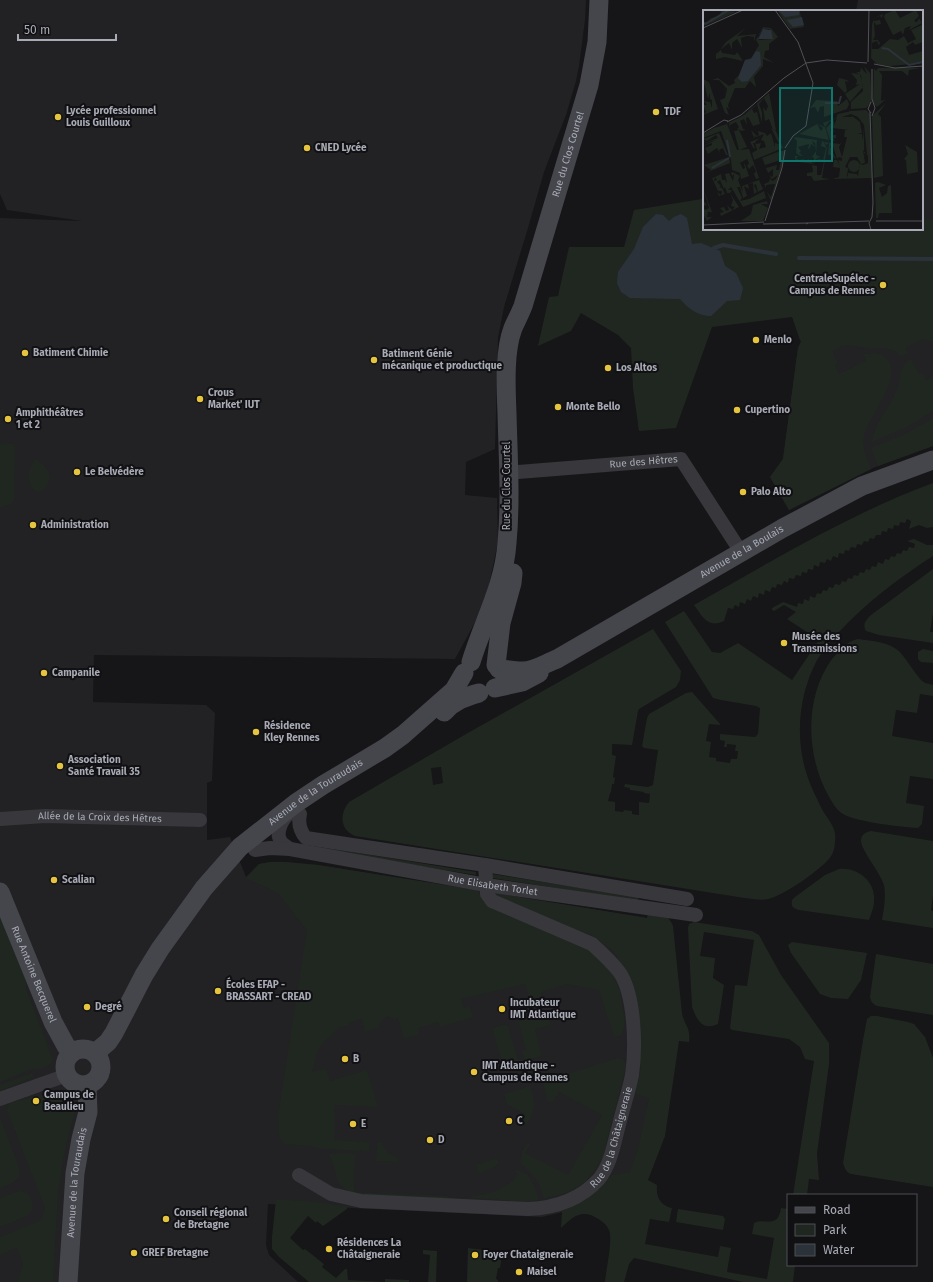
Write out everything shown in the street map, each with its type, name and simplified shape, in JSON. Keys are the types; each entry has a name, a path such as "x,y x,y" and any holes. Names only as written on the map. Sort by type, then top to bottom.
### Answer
{"main road":[{"name":"Rue du Clos Courtel","path":"468,668 493,604 507,545 506,371 512,329 523,306 589,85 597,42 599,0"},
{"name":"Rue du Clos Courtel","path":"497,667 501,623 512,583 515,561 518,472 518,363 523,306"},
{"name":"Avenue de la Boulais","path":"497,667 522,671 534,668 557,658 783,528 862,486 933,460"},
{"path":"481,658 487,658 497,667 500,679 487,691 473,691 468,686 465,680 468,668 481,658"},
{"name":"Avenue de la Boulais","path":"487,691 522,682 541,672 557,658"},
{"name":"Avenue de la Touraudais","path":"94,1054 108,1042 151,963 204,888 240,847 313,792 385,748 403,735 454,690 468,668"},
{"name":"Avenue de la Touraudais","path":"179,924 255,850 280,828 342,786 403,750 423,734 454,703 462,698 487,691"},
{"name":"Rue Antoine Becquerel","path":"0,892 53,1022 66,1046 74,1052"},
{"path":"79,1050 90,1051 94,1054 100,1062 100,1073 95,1080 87,1084 73,1083 67,1074 66,1063 68,1058 74,1052 79,1050"},
{"name":"Avenue de la Touraudais","path":"68,1282 75,1173 81,1139 88,1112 87,1084"}],"street":[{"name":"Rue des Hêtres","path":"518,472 681,459 741,552"},
{"path":"290,849 281,841 279,835 281,823 286,816 308,799 313,792"},
{"path":"300,814 299,820 302,834 306,838"},
{"name":"Allée de la Croix des Hêtres","path":"0,819 45,816 200,820"},
{"name":"Rue Elisabeth Torlet","path":"261,830 280,828 306,838 485,865 687,899"},
{"name":"Rue Elisabeth Torlet","path":"255,850 270,848 290,849 486,885 696,914"},
{"name":"Rue de la Châtaigneraie","path":"299,1175 331,1194 361,1201 528,1209 556,1206 570,1200 587,1190 600,1177 609,1162 632,1076 635,1045 630,1004 625,983 620,973 603,953 592,944 492,901 487,894 485,865"},
{"path":"0,1099 67,1074"}],"shaded area":[{"path":"0,0 586,0 585,20 576,81 566,115 544,172 504,307 498,338 495,449 466,462 465,495 497,498 498,542 485,604 455,659 94,655 93,702 206,705 215,713 212,781 207,783 207,840 230,837 246,877 259,864 270,862 318,865 647,918 676,1033 630,1214 563,1212 542,1217 268,1204 266,1245 269,1255 298,1282 0,1282 0,218 82,221 7,210 0,194"},
{"name":"CentraleSupélec - Campus de Rennes","path":"858,0 933,0 933,446 873,468 789,510 770,477 783,459 798,348 921,230 923,230 923,10 856,10"}],"green space":[{"path":"703,199 703,230 923,230 923,218 933,220 933,342 922,339 905,348 908,353 901,357 895,351 884,348 845,345 832,351 838,364 835,366 839,374 866,361 863,354 872,353 884,356 891,365 892,375 889,385 864,436 864,449 871,469 789,510 770,477 783,459 798,348 801,341 792,317 712,327 676,428 639,431 633,388 631,348 618,335 581,313 571,331 538,346 549,297 558,296 569,247 624,247 634,210"},
{"path":"911,359 919,374 923,373 926,380 933,377 933,411 907,427 872,442 873,435 879,421 891,402 899,384 902,369"},
{"path":"933,418 933,446 878,466 871,448 905,434"},
{"path":"0,443 13,444 15,446 14,499 12,503 0,508"},
{"path":"36,459 45,467 50,476 48,485 39,493 31,486 28,477 30,468"},
{"path":"933,483 933,527 927,528 919,525 909,529 911,521 907,519 905,523 900,522 899,526 894,525 893,529 888,528 887,532 882,531 881,535 876,535 874,539 870,538 868,542 864,541 862,545 857,544 856,548 851,547 849,551 845,550 844,554 839,553 838,558 833,556 831,561 827,559 825,563 820,562 819,567 814,565 813,570 808,569 807,573 802,572 801,576 796,575 794,579 789,578 788,583 784,581 782,585 777,584 776,588 772,587 770,592 765,590 764,595 759,593 758,598 753,596 751,601 747,599 745,604 740,602 739,607 735,605 733,609 728,608 724,621 718,623 706,620 694,605 811,539 871,509"},
{"path":"914,539 927,545 933,545 933,556 884,591 839,632 824,649 817,660 806,687 800,730 803,758 806,772 816,797 834,828 835,846 831,856 823,865 800,883 782,893 768,899 756,900 355,836 346,830 343,816 349,802 466,734 653,629 681,671 680,680 676,687 639,709 632,745 612,744 612,755 616,756 613,777 615,778 608,801 615,802 615,811 632,811 632,814 639,815 639,802 649,803 650,794 630,790 630,788 624,787 625,784 648,787 653,785 658,750 644,748 642,746 649,714 686,693 692,692 721,725 709,724 706,741 711,742 709,757 716,758 716,761 730,763 731,759 737,759 738,751 735,751 736,745 727,744 727,747 724,747 725,741 720,740 720,734 755,737 758,734 760,708 713,698 665,622 684,611 712,652 720,653 738,643 792,680 819,640 787,619 796,612 784,605 774,611 772,608 783,602 797,607 798,603 803,604 804,599 809,601 810,596 815,598 817,593 821,594 823,590 827,591 829,587 833,588 835,584 840,585 842,581 846,582 848,578 852,579 854,575 858,576 860,572 864,573 866,569 870,570 872,566 876,567 878,562 883,564 885,559 889,560 891,556 895,557 897,553 901,554 903,550 907,551 909,547 914,548 915,544 907,541","holes":["441,767 443,783 433,785 431,768"]},
{"path":"933,569 933,613 930,632 933,632 933,643 879,635 866,631 866,620 871,615"},
{"path":"858,639 880,642 896,649 903,655 921,680 925,683 933,685 933,696 920,694 917,713 896,710 892,736 933,743 933,779 910,776 906,803 924,806 922,824 918,828 868,822 843,814 838,810 828,795 815,762 811,726 816,691 823,674 832,659 847,644"},
{"path":"923,649 933,651 933,663 921,662 918,659 918,652"},
{"path":"871,831 933,841 933,895 931,910 933,911 933,928 882,920 885,898 884,885 864,850 861,841 864,834"},
{"path":"314,846 476,872 476,875 313,849"},
{"path":"270,862 318,865 477,890 484,902 522,920 580,944 600,956 612,972 620,991 625,1022 622,1035 614,1037 599,990 567,984 541,992 542,997 534,999 539,1018 548,1017 551,1025 535,1029 542,1056 528,1060 531,1069 528,1071 522,1052 526,1050 518,1021 535,1016 525,984 461,999 464,1008 470,1006 473,1017 440,1027 438,1022 418,1028 419,1035 404,1039 398,1018 394,1019 387,1016 381,1023 378,1024 378,1028 365,1032 362,1019 348,1023 348,1025 339,1028 322,1044 317,1053 312,1072 326,1069 330,1081 367,1070 378,1106 334,1105 334,1140 369,1142 369,1151 321,1149 311,1146 285,1144 279,1137 278,1116 307,930 278,893 246,878 259,864"},
{"path":"839,869 853,870 869,882 874,894 874,901 869,920 799,910 793,907 792,900 795,897 825,875"},
{"path":"492,874 639,897 638,901 492,878"},
{"path":"494,893 647,918 648,912 656,913 669,919 673,926 682,1013 689,1033 689,1042 679,1041 665,1136 648,1180 657,1185 658,1197 662,1203 672,1208 669,1222 650,1219 645,1244 718,1257 720,1246 731,1248 727,1272 767,1279 774,1238 752,1234 754,1223 774,1221 777,1219 781,1208 787,1209 787,1266 795,1266 793,1282 743,1282 634,1258 629,1264 624,1282 605,1282 610,1241 609,1230 606,1225 593,1216 584,1214 576,1216 561,1228 562,1211 587,1199 612,1175 630,1172 638,1149 649,1098 635,1094 641,1067 637,1006 628,973 612,950 591,935 561,925 496,898"},
{"path":"0,916 27,983 26,988 53,1060 52,1063 45,1067 32,1069 0,1082"},
{"path":"694,922 752,931 759,935 781,975 829,1043 829,1064 817,1154 819,1180 809,1179 807,1194 793,1194 814,1061 805,1059 800,1047 789,1039 732,1030 730,1028 735,985 747,986 754,940 704,932 700,956 715,958 713,978 724,985 718,1024 708,1026 704,1025 698,1020 692,1007 689,924"},
{"path":"792,942 867,953 861,980 848,999 831,998 820,994 791,953 788,945"},
{"path":"876,954 933,964 933,1015 877,1006 872,1003 870,997"},
{"path":"871,1016 914,1024 925,1037 933,1058 933,1187 851,1174 845,1169 843,1163 863,1040 867,1019"},
{"path":"507,1024 520,1065 505,1069 492,1028"},
{"path":"618,1058 624,1060 626,1065 603,1157 585,1182 569,1192 544,1199 536,1179 521,1163 522,1151 527,1144 531,1143 525,1153 568,1175 602,1115 559,1092 552,1103 547,1100 542,1079 565,1072 567,1074"},
{"path":"32,1073 34,1077 0,1091 0,1085"},
{"path":"530,1086 534,1105 528,1124 525,1123 523,1119 525,1114 507,1104 504,1094"},
{"path":"57,1092 69,1095 74,1104 74,1114 64,1155 58,1193 53,1282 16,1282 18,1281 23,1264 17,1248 0,1255 0,1237 39,1221 42,1218 45,1208 7,1110 9,1103 47,1093 49,1095"},
{"path":"0,1117 19,1167 19,1176 8,1185 0,1188"},
{"path":"381,1142 388,1153 399,1159 398,1162 376,1161 377,1143"},
{"path":"328,1154 355,1154 354,1192 448,1196 449,1200 356,1195 348,1191 339,1182"},
{"path":"497,1158 499,1163 497,1165 489,1170 478,1173 476,1165"},
{"path":"514,1169 527,1174 534,1185 539,1200 527,1202 464,1197 487,1194 500,1189 518,1175"},
{"path":"19,1191 26,1193 30,1197 32,1200 32,1210 25,1217 0,1227 0,1198"},
{"path":"276,1199 347,1206 347,1209 323,1226 317,1221 316,1223 308,1216 290,1238 303,1250 305,1249 324,1264 322,1267 336,1278 345,1269 347,1269 348,1280 385,1282 309,1282 279,1257 272,1249"},
{"path":"678,1209 723,1216 725,1219 723,1230 676,1222"},
{"path":"468,1248 500,1252 501,1262 496,1279 498,1282 467,1282"},
{"path":"423,1250 437,1251 436,1282 428,1282 430,1255 423,1254"},
{"path":"385,1279 409,1280 409,1282 385,1282"}],"water":[{"path":"656,214 663,215 669,221 681,214 687,218 692,244 701,243 720,251 725,266 736,273 743,288 740,300 727,301 711,316 706,316 694,311 680,299 630,298 621,292 617,283 618,272 634,249 643,227"}],"waterway":[{"path":"714,248 723,245 776,254"},
{"path":"799,258 933,259"}],"place":[{"name":"TDF","path":"656,112"},
{"name":"Lycée professionnel Louis Guilloux","path":"58,117"},
{"name":"CNED Lycée","path":"307,148"},
{"name":"CentraleSupélec - Campus de Rennes","path":"883,285"},
{"name":"Menlo","path":"756,340"},
{"name":"Batiment Chimie","path":"25,353"},
{"name":"Batiment Génie mécanique et productique","path":"374,360"},
{"name":"Los Altos","path":"608,368"},
{"name":"Crous Market’ IUT","path":"200,399"},
{"name":"Monte Bello","path":"558,407"},
{"name":"Cupertino","path":"737,410"},
{"name":"Amphithéâtres 1 et 2","path":"8,419"},
{"name":"Le Belvédère","path":"77,472"},
{"name":"Palo Alto","path":"743,492"},
{"name":"Administration","path":"33,525"},
{"name":"Musée des Transmissions","path":"784,643"},
{"name":"Campanile","path":"44,673"},
{"name":"Résidence Kley Rennes","path":"256,732"},
{"name":"Association Santé Travail 35","path":"60,766"},
{"name":"Scalian","path":"54,880"},
{"name":"Écoles EFAP - BRASSART - CREAD","path":"218,991"},
{"name":"Degré","path":"87,1007"},
{"name":"Incubateur IMT Atlantique","path":"502,1009"},
{"name":"B","path":"345,1059"},
{"name":"IMT Atlantique - Campus de Rennes","path":"474,1072"},
{"name":"Campus de Beaulieu","path":"36,1101"},
{"name":"C","path":"509,1121"},
{"name":"E","path":"353,1124"},
{"name":"D","path":"430,1140"},
{"name":"Conseil régional de Bretagne","path":"166,1219"},
{"name":"Résidences La Châtaigneraie","path":"329,1249"},
{"name":"GREF Bretagne","path":"134,1253"},
{"name":"Foyer Chataigneraie","path":"475,1255"},
{"name":"Maisel","path":"519,1272"}]}
